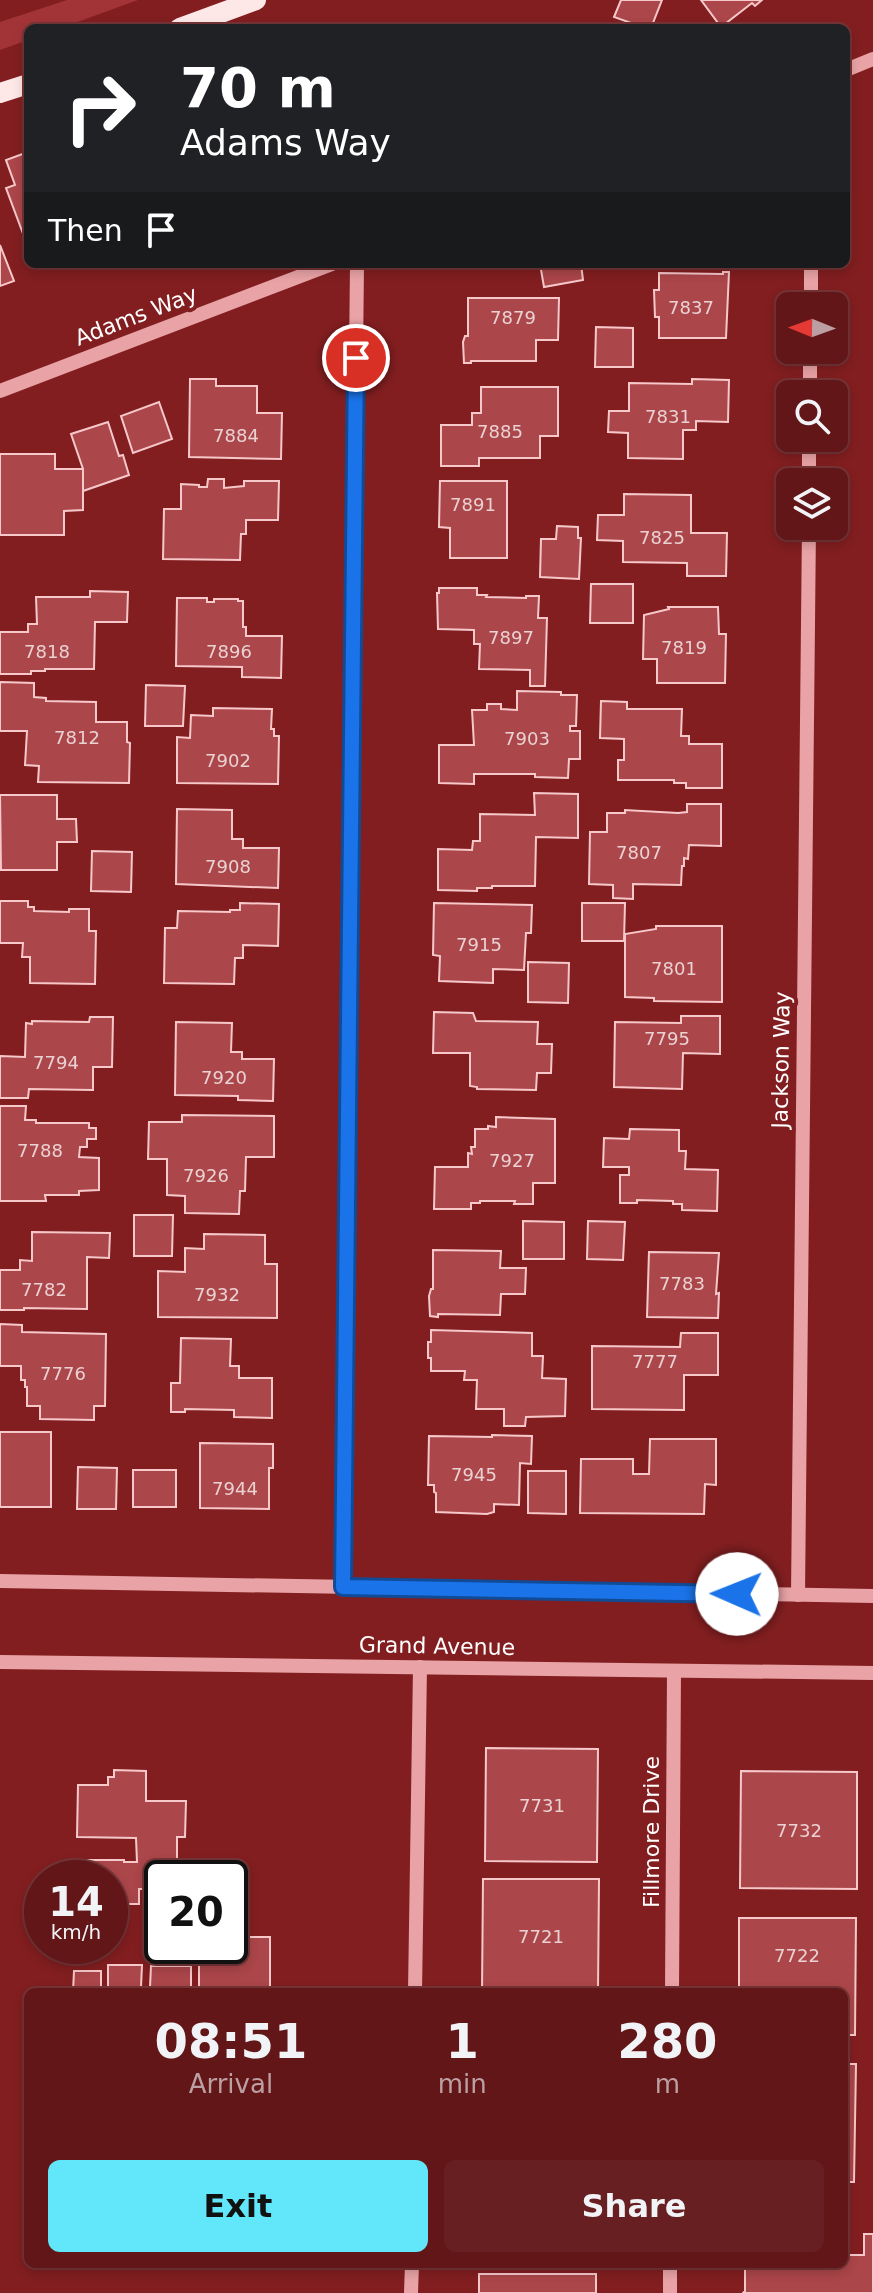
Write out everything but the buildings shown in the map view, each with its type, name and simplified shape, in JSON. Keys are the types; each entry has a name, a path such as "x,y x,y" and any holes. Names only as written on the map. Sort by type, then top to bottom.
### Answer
{"main road":[{"path":"191,24 256,0"},
{"path":"0,93 24,85"}],"street":[{"path":"850,68 873,59"},
{"name":"Adams Way","path":"0,391 322,268"},
{"path":"343,1587 357,268"},
{"path":"811,268 811,292"},
{"name":"Jackson Way","path":"798,1595 809,540"},
{"path":"0,1581 873,1596"},
{"name":"Grand Avenue","path":"0,1662 873,1673"},
{"path":"415,1988 420,1667"},
{"name":"Fillmore Drive","path":"672,1988 674,1672"},
{"path":"411,2293 412,2268"},
{"path":"670,2268 670,2293"}],"shaded area":[{"path":"67,0 138,0 72,24 24,24 24,41 0,50 0,22"}],"route":[{"path":"356,358 343,1587 737,1594"}]}
